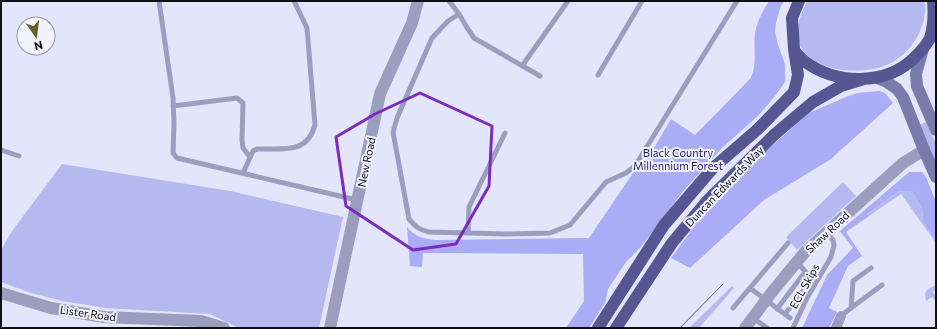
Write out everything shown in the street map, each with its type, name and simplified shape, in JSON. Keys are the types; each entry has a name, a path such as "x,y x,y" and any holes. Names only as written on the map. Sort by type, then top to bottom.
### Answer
{"highway":[{"name":"Duncan Edwards Way","path":"598,328 664,225 713,168 763,124 794,92 798,75 794,49 792,18 799,1"},
{"path":"794,49 804,61 837,77 864,79 877,78 908,65 933,36 933,1"},
{"name":"Duncan Edwards Way","path":"616,328 672,243 707,201 775,134 813,102 841,86 864,79"}],"main road":[{"path":"923,49 916,74 917,86 936,130"},
{"path":"877,78 887,82 897,89 903,97 915,130 936,177"}],"street":[{"name":"New Road","path":"330,328 380,94 412,24 418,1"},
{"name":"Shaw Road","path":"750,325 766,300 805,252 903,163 924,150"},
{"name":"Lister Road","path":"1,293 51,308 104,317 201,321 224,328"},
{"path":"836,328 841,316"}],"lane":[{"path":"159,1 173,106 173,153 177,158 358,200"},
{"path":"243,173 253,151 257,149 295,147 303,145 313,135 315,124 307,28 294,1"},
{"path":"449,1 474,38 540,76"},
{"path":"522,66 568,1"},
{"path":"598,75 642,1"},
{"path":"459,14 448,21 432,38 397,118 393,132 409,219 413,225 421,230 429,232 550,233 570,225 606,182 626,173 635,166 737,1"},
{"path":"173,106 236,98 243,103 243,148 250,158"},
{"path":"468,233 469,207 505,133"},
{"path":"1,150 19,156"},
{"name":"ECL Skips","path":"793,328 831,257 834,245 833,240 826,232"},
{"path":"733,308 788,243"},
{"path":"785,314 803,291 810,277 797,262"},
{"path":"851,308 853,281 871,268"},
{"path":"777,309 805,272"},
{"path":"841,316 882,285"},
{"path":"750,288 790,318"},
{"path":"750,325 766,328"}],"highlighted area":[{"path":"420,93 492,126 489,186 456,244 413,250 346,206 336,137 375,114"}],"shaded area":[{"path":"807,1 924,1 925,16 918,36 908,50 899,58 879,68 866,70 838,69 825,66 813,60 804,52 799,42 798,26"},
{"path":"926,122 936,144 936,164 919,125"},
{"path":"62,164 230,191 343,217 319,328 239,328 210,314 105,308 62,301 31,293 1,282 1,250 12,231"},
{"path":"843,182 856,196 797,250 786,237"},
{"path":"899,191 912,191 922,208 923,222 936,243 901,194 869,216 867,214"},
{"path":"732,286 734,288 699,328 689,328"},
{"path":"933,286 936,286 936,290 933,292 936,296 936,302 932,297 926,301 925,294 927,290"}],"green space":[{"name":"Black Country Millennium Forest","path":"769,1 784,1 780,8 775,32 785,64 785,82 759,115 722,148 685,189 640,248 626,262 608,289 605,303 589,328 566,328 584,301 583,254 423,253 422,267 410,266 407,227 420,237 436,240 589,238 633,173 647,160 671,119 695,135 750,79 755,62 755,33 760,16"},
{"name":"Black Country Millennium Forest","path":"879,91 885,93 893,103 831,159 764,200 690,268 671,258 702,216 724,192 749,166 809,113 857,93"},
{"path":"909,172 922,172 926,177 936,202 936,241 923,222 922,208 912,191 899,191 867,214 869,216 846,232 862,256 848,266 829,308 837,312 829,328 802,328 827,275 853,248 840,231"}],"tram line":[{"path":"680,328 723,284"}]}
